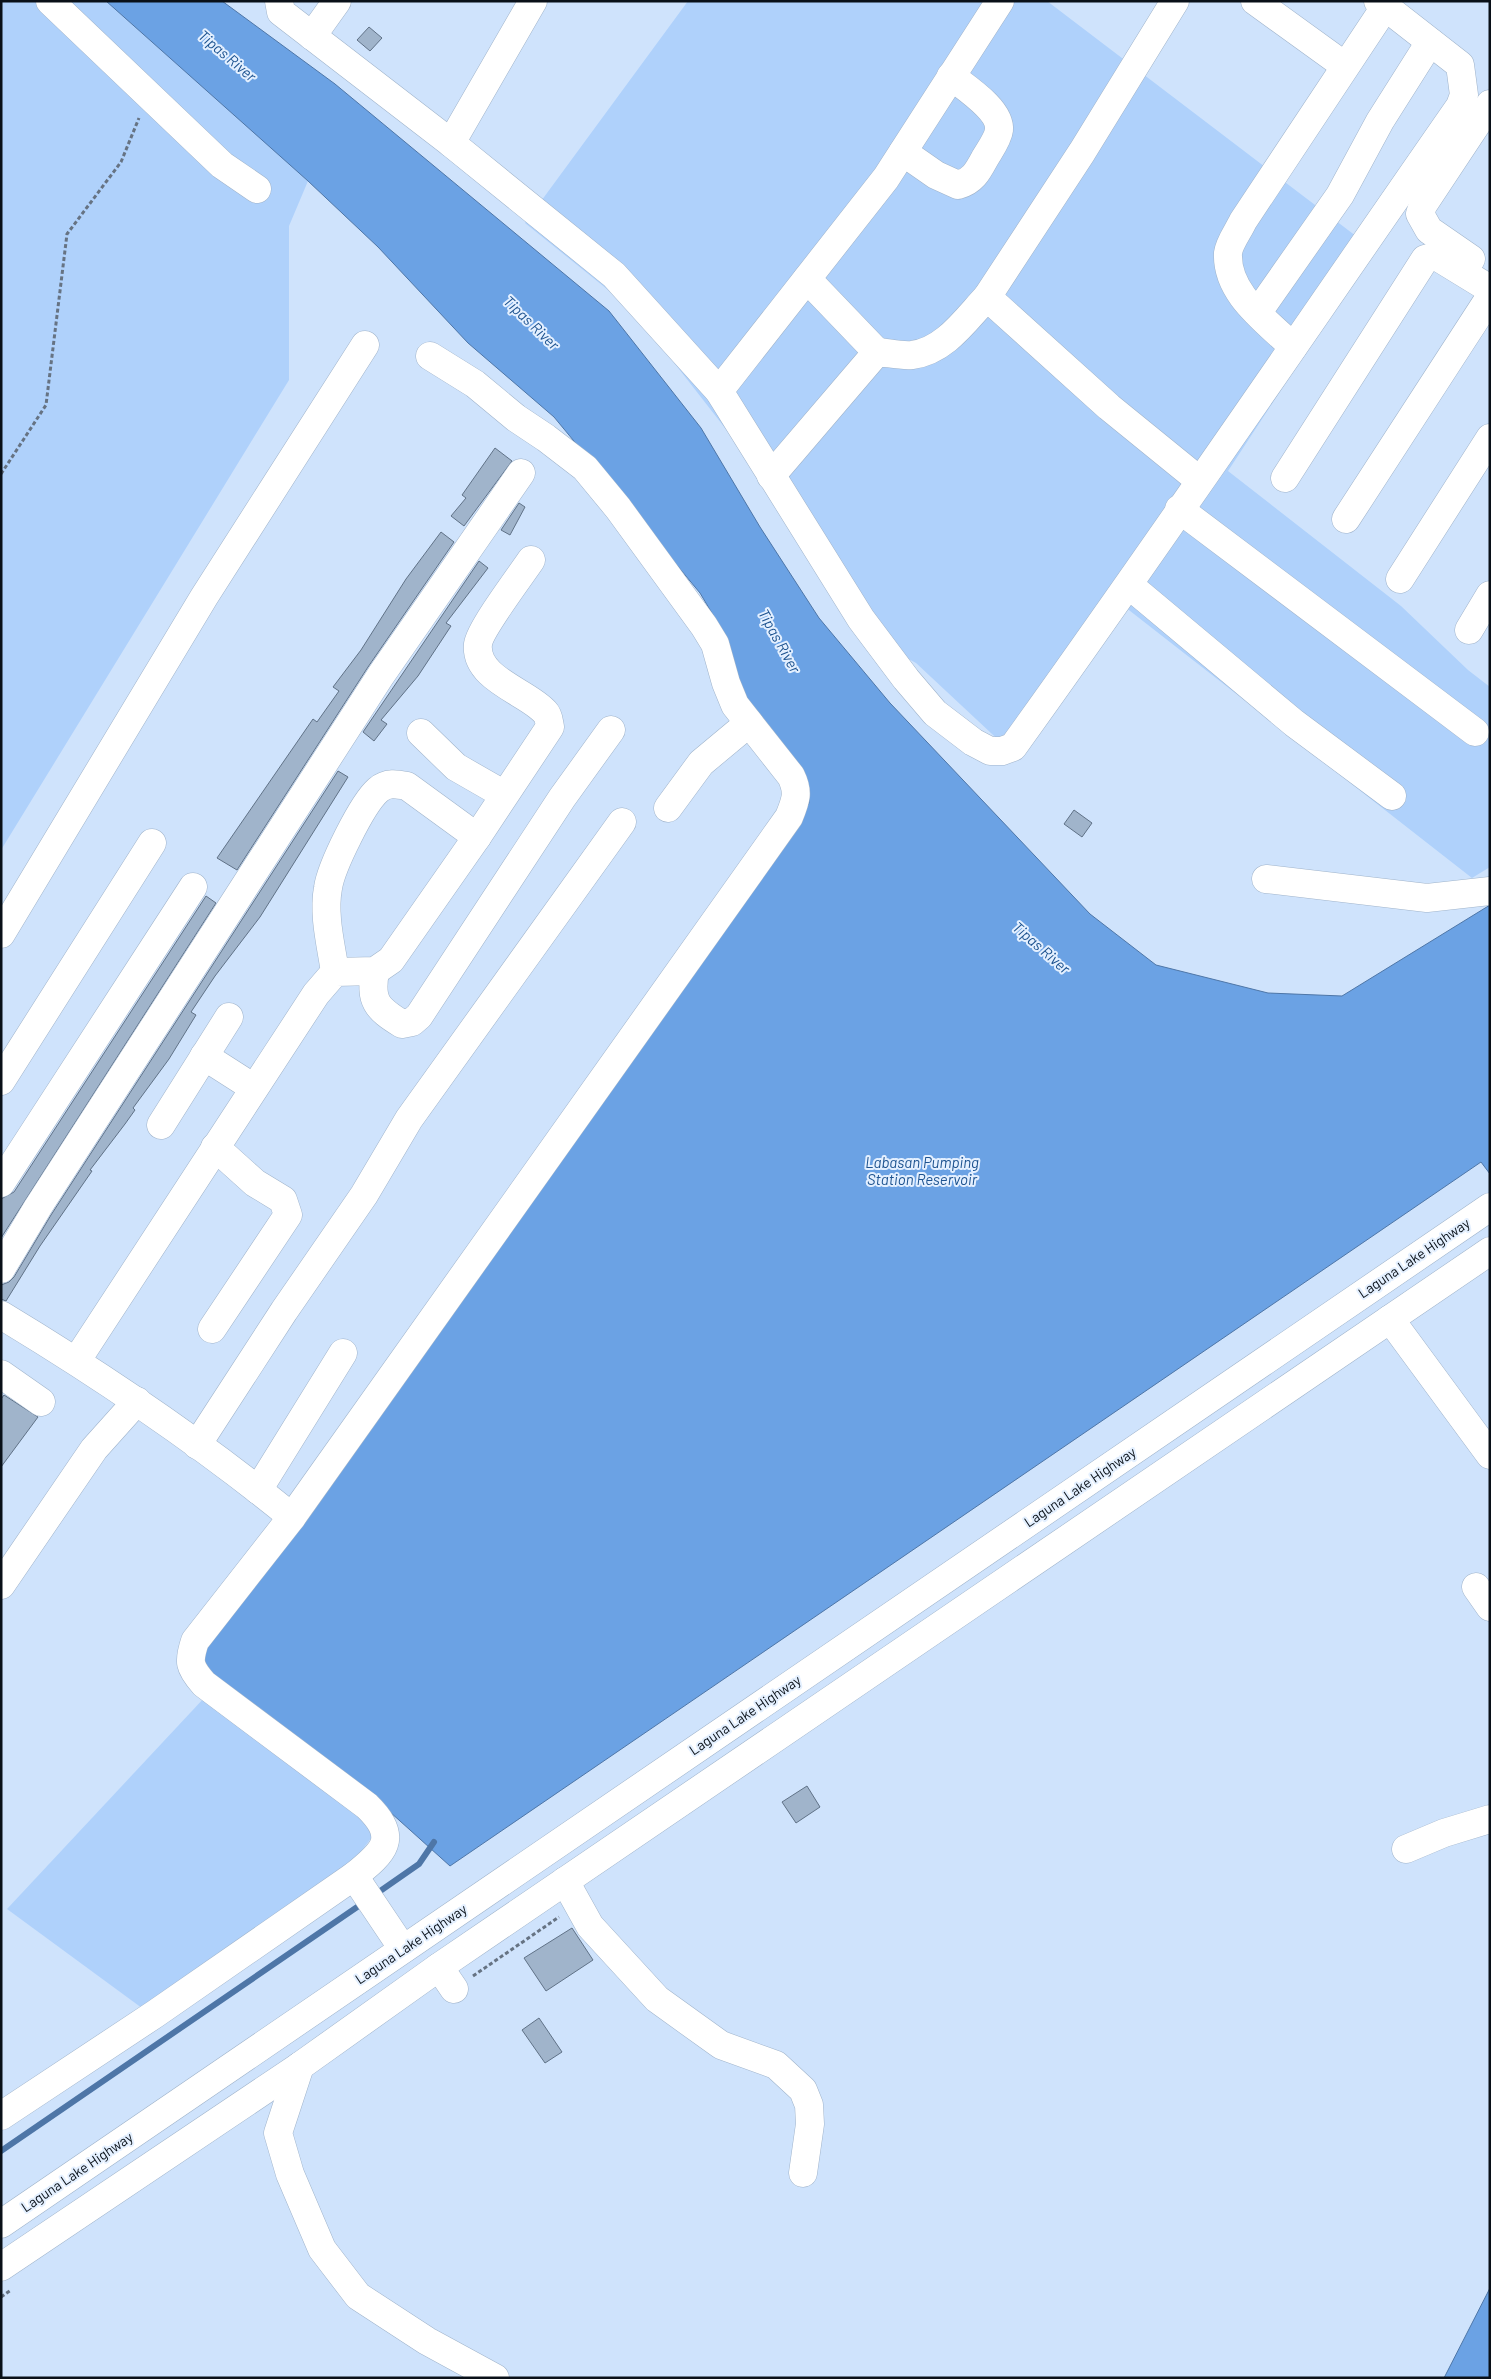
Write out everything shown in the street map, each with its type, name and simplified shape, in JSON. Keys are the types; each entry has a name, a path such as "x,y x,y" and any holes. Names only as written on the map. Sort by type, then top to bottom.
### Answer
{"street":[{"path":"50,1 148,98 222,166 258,189"},
{"path":"279,1 281,12 451,143 614,275 719,391 861,619 906,679 935,714 972,742 990,751 1002,751 1013,747 1130,585 1179,510 1200,481 1293,347 1460,106 1464,95 1460,65 1381,4 1345,66 1243,221 1228,252 1232,275 1241,295 1293,347"},
{"path":"312,36 336,1"},
{"path":"451,143 533,1"},
{"path":"719,391 886,178 1000,1"},
{"path":"807,279 878,352 912,355 929,351 941,344 987,297 1176,1"},
{"path":"1255,1 1345,66"},
{"path":"1258,312 1340,195 1380,121 1430,42"},
{"path":"903,152 936,175 958,186 968,182 974,176 999,132 999,121 991,109 951,76"},
{"path":"1487,270 1429,230 1420,214 1422,206 1490,104"},
{"path":"1285,478 1425,259 1436,256 1487,270"},
{"path":"987,297 1109,407 1200,481"},
{"path":"1346,519 1490,297"},
{"path":"1,934 204,597 365,345"},
{"path":"771,476 878,352"},
{"path":"1,2116 155,2014 360,1884 379,1856 385,1845 386,1830 377,1816 204,1684 192,1671 190,1656 194,1641 292,1517 789,817 795,803 797,788 791,776 735,705 726,683 715,644 618,508 585,468 516,418 475,384 430,356"},
{"path":"1400,579 1490,438"},
{"path":"1,1269 38,1207 381,675 521,473"},
{"path":"1179,510 1474,732"},
{"path":"76,1360 316,994 335,972 375,971 391,960 477,837 503,794 550,727 545,712 503,684 483,664 478,643 531,560"},
{"path":"1130,585 1294,723 1392,796"},
{"path":"1469,630 1490,595"},
{"path":"668,808 701,763 749,723"},
{"path":"375,971 373,998 377,1005 402,1024 412,1022 419,1016 562,798 611,730"},
{"path":"421,733 456,767 503,794"},
{"path":"335,972 326,907 331,874 357,820 378,790 395,783 407,786 477,837"},
{"path":"197,1445 284,1311 364,1195 409,1119 622,822"},
{"path":"1,1081 152,843"},
{"path":"1266,879 1427,898 1490,891"},
{"path":"1,1182 193,887"},
{"path":"161,1125 229,1018"},
{"path":"204,1056 254,1088"},
{"path":"212,1329 288,1215 283,1200 255,1183 215,1147"},
{"name":"Laguna Lake Highway","path":"1,2224 399,1942 747,1714 1490,1207"},
{"path":"1,2267 300,2066 564,1881 1490,1251"},
{"path":"1,1315 76,1360 137,1401 292,1517"},
{"path":"1390,1319 1490,1455"},
{"path":"258,1490 343,1353"},
{"path":"1,1374 41,1402"},
{"path":"1,1585 94,1449 137,1401"},
{"path":"747,1714 767,1743"},
{"path":"1406,1849 1444,1833 1490,1819"},
{"path":"564,1881 590,1926 656,1999 721,2045 776,2065 803,2090 809,2105 810,2124 802,2173"},
{"path":"360,1884 399,1942"},
{"path":"439,1967 454,1989"},
{"path":"300,2066 278,2134 290,2174 322,2249 358,2296 427,2341 495,2378"}],"path":[{"path":"1,474 46,405 67,234 121,162 148,98"}],"shaded area":[{"path":"1,1 106,1 308,181 289,226 289,380 1,850"},
{"path":"688,1 1047,1 1373,249 1228,471 1401,606 1468,670 1490,687 1490,867 1472,878 1125,607 1020,760 916,663 863,634 732,437 633,310 525,223"},
{"path":"205,1697 371,1825 372,1837 356,1858 146,2011 7,1909"}],"water":[{"name":"Labasan Pumping Station Reservoir","path":"106,1 222,1 335,84 609,311 701,428 760,527 819,618 890,703 1090,914 1156,965 1268,993 1342,996 1490,905 1490,1174 1481,1162 450,1866 390,1812 213,1679 200,1654 809,803 807,784 737,687 722,630 700,593 554,417 468,343 378,247 308,181"},
{"path":"1490,2288 1490,2378 1444,2378"}],"building":[{"path":"369,27 382,38 370,51 357,40"},
{"path":"495,448 512,461 464,526 451,516 466,498 462,495"},
{"path":"519,503 525,507 510,535 501,530"},
{"path":"441,532 454,542 368,667 237,870 217,858 313,719 317,722 339,691 333,687 361,650 406,579"},
{"path":"479,561 488,568 446,623 451,626 418,676 381,720 387,724 374,741 363,732"},
{"path":"338,771 348,777 260,917 215,976 191,1012 196,1015 169,1059 133,1108 135,1110 90,1170 92,1171 40,1246 6,1301 1,1299 1,1285 9,1282 14,1277 51,1215"},
{"path":"1074,810 1092,823 1082,837 1064,824"},
{"path":"206,896 216,903 1,1238 1,1199 14,1192"},
{"path":"4,1395 38,1417 1,1467 1,1399"},
{"path":"807,1786 820,1807 796,1823 782,1802"},
{"path":"572,1928 593,1960 546,1991 524,1958"},
{"path":"539,2018 562,2052 545,2063 522,2030"}],"waterway":[{"path":"373,1896 419,1864 434,1842"},
{"path":"1,2151 363,1903"}],"water label":[{"name":"Tipas River","path":"227,56"},
{"name":"Tipas River","path":"531,323"},
{"name":"Tipas River","path":"779,641"},
{"name":"Tipas River","path":"1041,948"}]}
